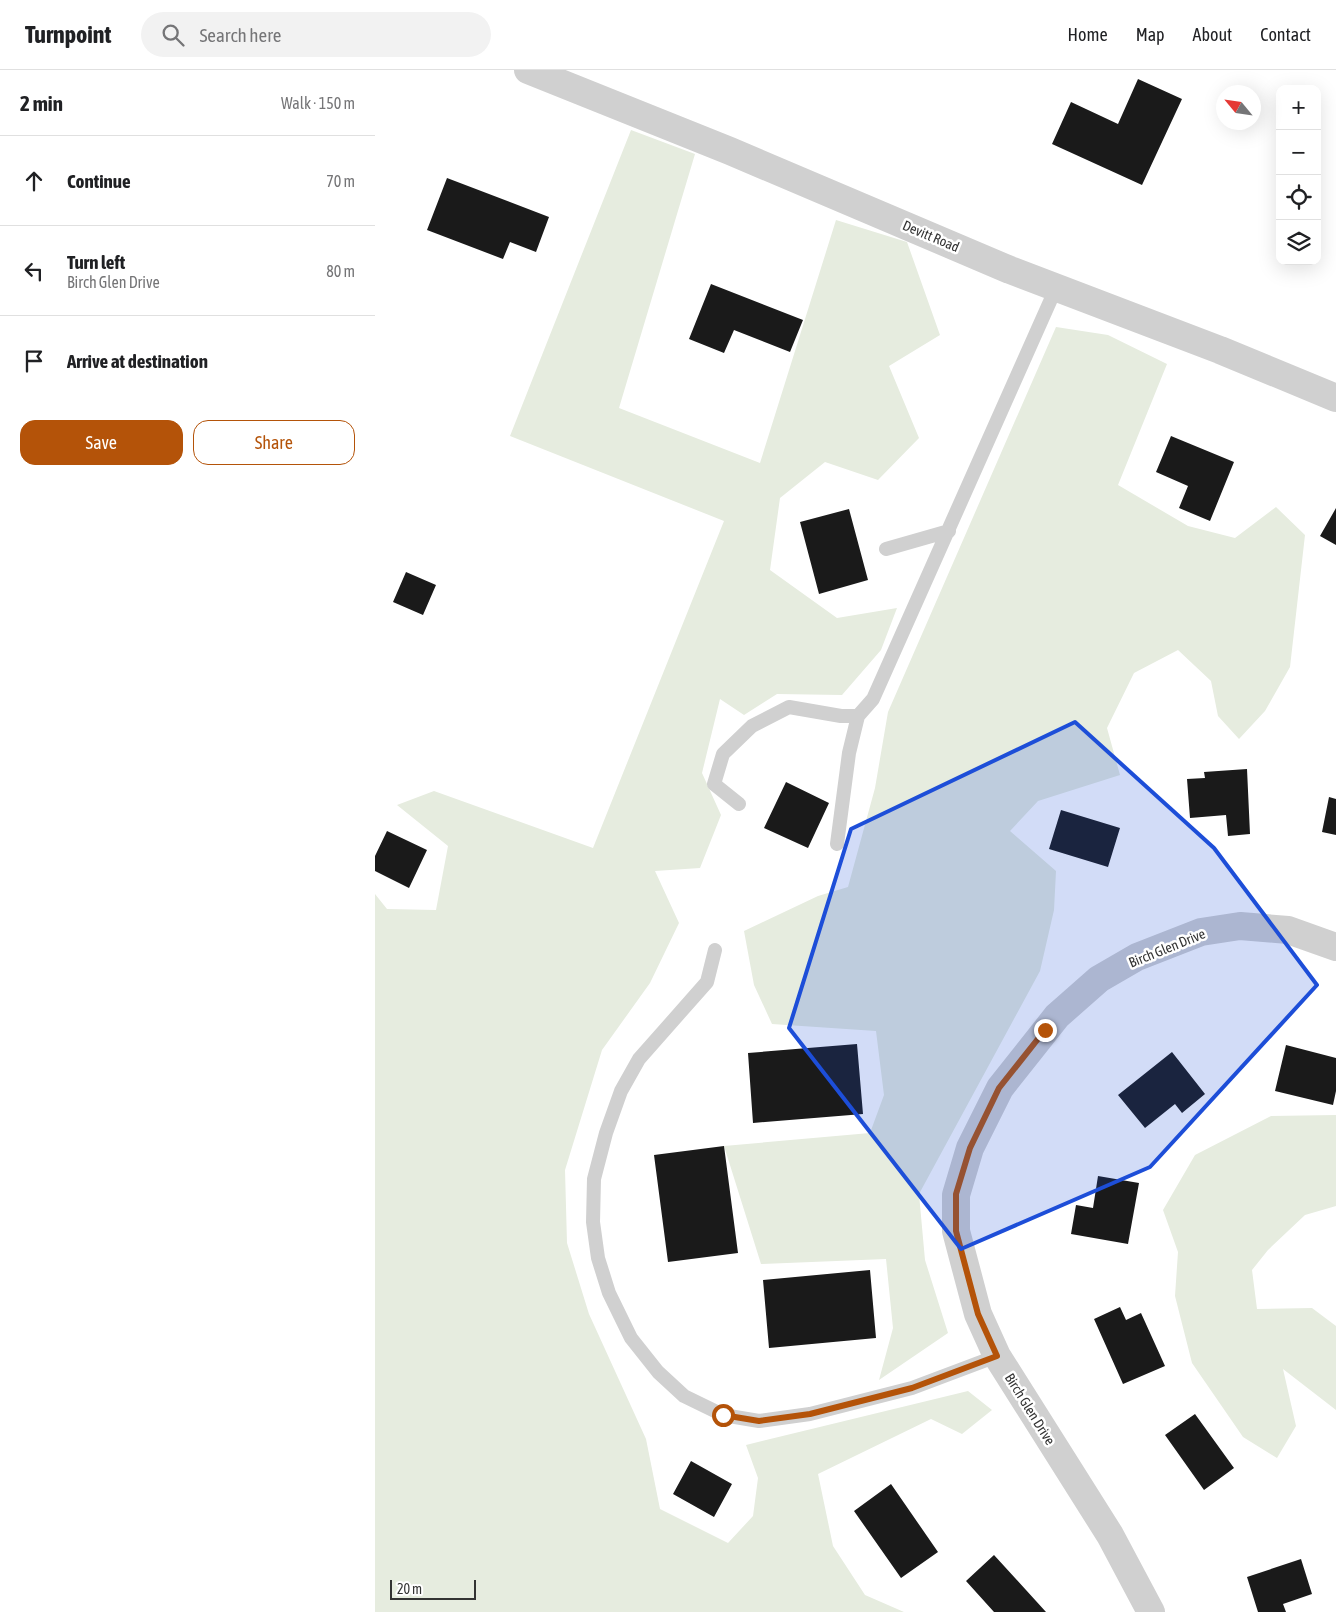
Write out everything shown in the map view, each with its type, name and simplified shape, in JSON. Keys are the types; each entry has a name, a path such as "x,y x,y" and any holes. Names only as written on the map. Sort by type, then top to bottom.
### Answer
{"street":[{"name":"Devitt Road","path":"528,70 730,151 1056,288 1220,350 1336,398"},
{"name":"Birch Glen Drive","path":"1151,1612 1110,1535 997,1356 978,1314 956,1231 956,1194 970,1148 999,1088 1057,1016 1099,979 1137,957 1201,932 1240,926 1288,930 1336,947"}],"lane":[{"path":"837,844 849,753 859,716 873,699 1056,288"},
{"path":"887,549 949,531"},
{"path":"739,804 714,784 723,754 752,726 789,707 841,716 859,716"},
{"path":"715,950 707,982 639,1059 621,1091 606,1133 594,1180 593,1222 597,1258 609,1293 631,1338 658,1372 684,1396 723,1415 759,1421 810,1414 912,1388 997,1356"}],"highlighted area":[{"path":"1075,722 1214,848 1317,985 1150,1167 961,1249 789,1028 851,829"}],"shaded area":[{"path":"631,130 695,154 619,408 760,463 836,220 907,242 940,335 889,366 919,438 878,480 825,462 780,498 770,570 837,618 897,608 881,650 842,695 777,694 744,715 720,699 702,773 721,815 700,868 655,871 679,923 650,983 602,1050 565,1170 567,1243 589,1314 646,1439 660,1509 728,1543 753,1516 758,1478 746,1445 968,1391 992,1410 962,1434 931,1419 818,1474 833,1546 865,1595 904,1612 375,1612 375,894 387,909 436,910 448,846 397,805 434,791 593,848 724,521 510,436"},
{"path":"1056,327 1108,335 1167,364 1118,485 1188,526 1235,538 1276,507 1305,535 1290,667 1265,711 1239,739 1218,716 1211,681 1178,650 1134,673 1107,728 1120,775 1038,801 1010,831 1056,871 1054,910 1040,971 919,1194 925,1260 948,1333 879,1380 893,1328 886,1259 761,1264 724,1146 870,1133 884,1095 876,1031 772,1024 754,985 744,931 818,896 848,887 875,788 888,712"},
{"path":"1336,1115 1336,1206 1305,1215 1268,1250 1252,1270 1257,1309 1312,1308 1336,1326 1336,1410 1283,1369 1296,1426 1277,1458 1243,1437 1192,1363 1175,1296 1178,1252 1163,1210 1195,1155 1271,1116"}],"building":[{"path":"1138,79 1182,99 1142,185 1052,144 1071,102 1118,124"},
{"path":"447,178 549,217 536,252 510,242 503,259 427,230"},
{"path":"711,284 803,320 790,352 734,330 724,353 689,339"},
{"path":"1171,436 1234,462 1210,521 1179,508 1188,486 1156,472"},
{"path":"1336,508 1336,545 1320,536"},
{"path":"849,509 868,580 819,594 800,522"},
{"path":"406,572 436,585 423,615 393,602"},
{"path":"1247,769 1250,834 1228,836 1226,815 1190,818 1187,779 1205,778 1204,772"},
{"path":"786,782 829,803 808,848 764,828"},
{"path":"1329,797 1336,799 1336,835 1322,832"},
{"path":"1061,810 1120,828 1108,867 1049,849"},
{"path":"387,831 427,850 409,888 375,871 375,856"},
{"path":"857,1044 863,1114 753,1123 748,1053"},
{"path":"1286,1045 1336,1058 1336,1091 1333,1105 1275,1091"},
{"path":"1172,1052 1205,1094 1182,1113 1175,1104 1145,1128 1118,1095"},
{"path":"724,1146 738,1253 668,1262 654,1155"},
{"path":"1098,1176 1139,1183 1128,1244 1071,1234 1076,1205 1093,1208"},
{"path":"870,1270 876,1338 769,1348 763,1280"},
{"path":"1120,1307 1126,1320 1141,1313 1165,1366 1123,1384 1094,1319"},
{"path":"1195,1414 1234,1468 1204,1490 1165,1435"},
{"path":"691,1461 732,1484 714,1517 673,1494"},
{"path":"891,1484 938,1552 901,1578 854,1511"},
{"path":"994,1555 1046,1612 994,1612 966,1581"},
{"path":"1301,1559 1312,1594 1283,1604 1286,1612 1258,1612 1247,1577"}],"route":[{"path":"723,1415 759,1421 810,1414 912,1388 997,1356 978,1314 956,1231 956,1194 970,1148 999,1088 1045,1030"}]}
